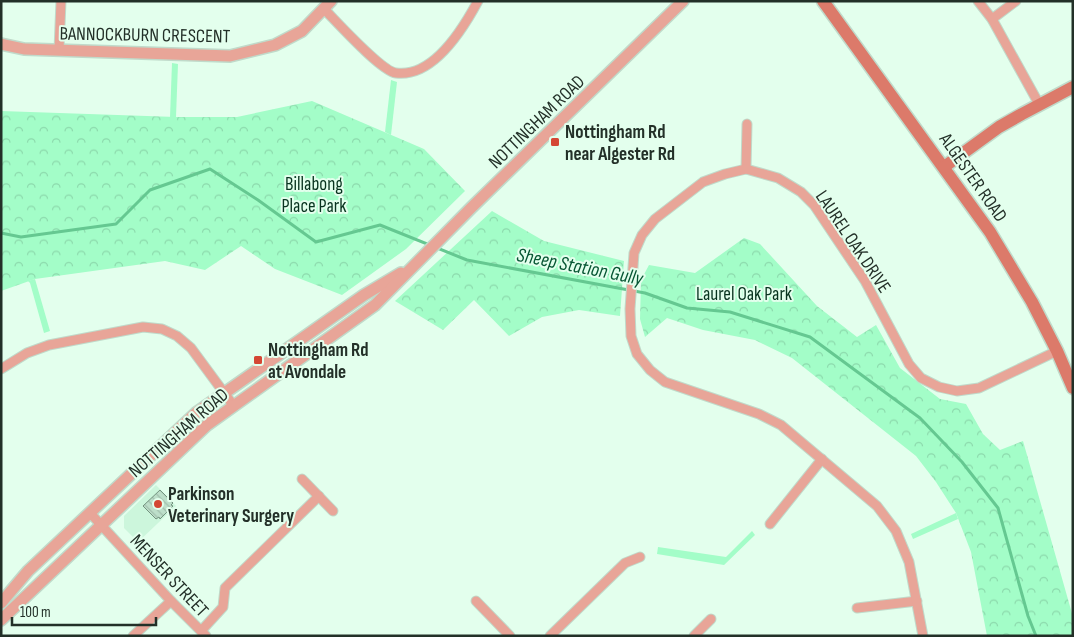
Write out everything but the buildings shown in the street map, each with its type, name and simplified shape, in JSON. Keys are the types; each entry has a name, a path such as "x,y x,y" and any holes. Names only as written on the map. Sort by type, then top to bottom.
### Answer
{"main road":[{"name":"ALGESTER ROAD","path":"823,1 972,206 1006,257 1032,302 1073,388"},
{"path":"944,167 999,127 1073,87"}],"street":[{"path":"59,50 61,1"},
{"path":"327,5 381,65 395,73 415,71 432,62 451,44 466,23 478,1"},
{"name":"NOTTINGHAM ROAD","path":"1,620 207,425 375,305 413,266 443,239 471,208 683,1"},
{"path":"978,1 992,19 1040,104"},
{"path":"992,19 1016,1"},
{"name":"BANNOCKBURN CRESCENT","path":"1,44 24,49 230,56 275,45 302,31 327,5"},
{"path":"746,169 747,124"},
{"name":"LAUREL OAK DRIVE","path":"923,636 909,562 896,531 877,506 781,425 759,414 665,382 650,370 637,354 631,336 630,309 634,254 642,235 655,220 703,182 746,169 778,178 801,192 814,205 865,281 909,364 922,378 939,387 956,391 979,388 1057,351"},
{"name":"NOTTINGHAM ROAD","path":"1,603 28,572 196,413 364,294 413,266"},
{"path":"1,369 27,353 49,344 143,327 162,329 177,336 191,348 233,405"},
{"path":"770,524 822,459"},
{"path":"302,479 333,511"},
{"path":"203,633 223,607 225,588 319,496"},
{"name":"MENSER STREET","path":"91,514 203,633"},
{"path":"550,636 625,563 640,557"},
{"path":"133,636 171,601"},
{"path":"476,601 510,636"},
{"path":"857,608 917,601"},
{"path":"694,636 711,619"}],"shaded area":[{"path":"156,485 176,506 138,542 124,528 124,516"}],"green space":[{"path":"172,63 178,64 176,117 170,117"},
{"path":"391,80 397,82 391,135 385,132"},
{"name":"Billabong Place Park","path":"312,101 424,149 465,191 406,249 342,295 275,269 241,246 205,270 165,261 35,279 1,291 1,111 176,117 237,117"},
{"path":"492,211 544,241 624,261 620,316 579,310 542,317 509,336 474,300 443,330 395,301"},
{"name":"Laurel Oak Park","path":"744,238 760,244 817,306 857,337 876,325 900,368 940,399 966,404 983,434 1000,450 1023,441 1073,617 1073,636 987,636 971,552 956,513 936,482 916,456 792,358 755,340 703,330 667,318 645,337 640,319 641,280 649,265 695,273"},
{"path":"35,279 50,331 44,333 28,281"},
{"path":"956,513 958,519 913,539 911,534"},
{"path":"752,531 755,535 724,565 657,554 658,547 726,557"}],"waterway":[{"name":"Sheep Station Gully","path":"1,233 21,237 116,224 150,190 210,169 258,200 316,242 380,225 467,260 645,293 687,308 730,312 810,337 920,418 962,462 998,508 1028,616 1036,636"}],"place":[{"name":"Nottingham Rd near Algester Rd","path":"555,142"},
{"name":"Nottingham Rd at Avondale","path":"258,360"},
{"name":"Parkinson Veterinary Surgery","path":"158,504"}]}
